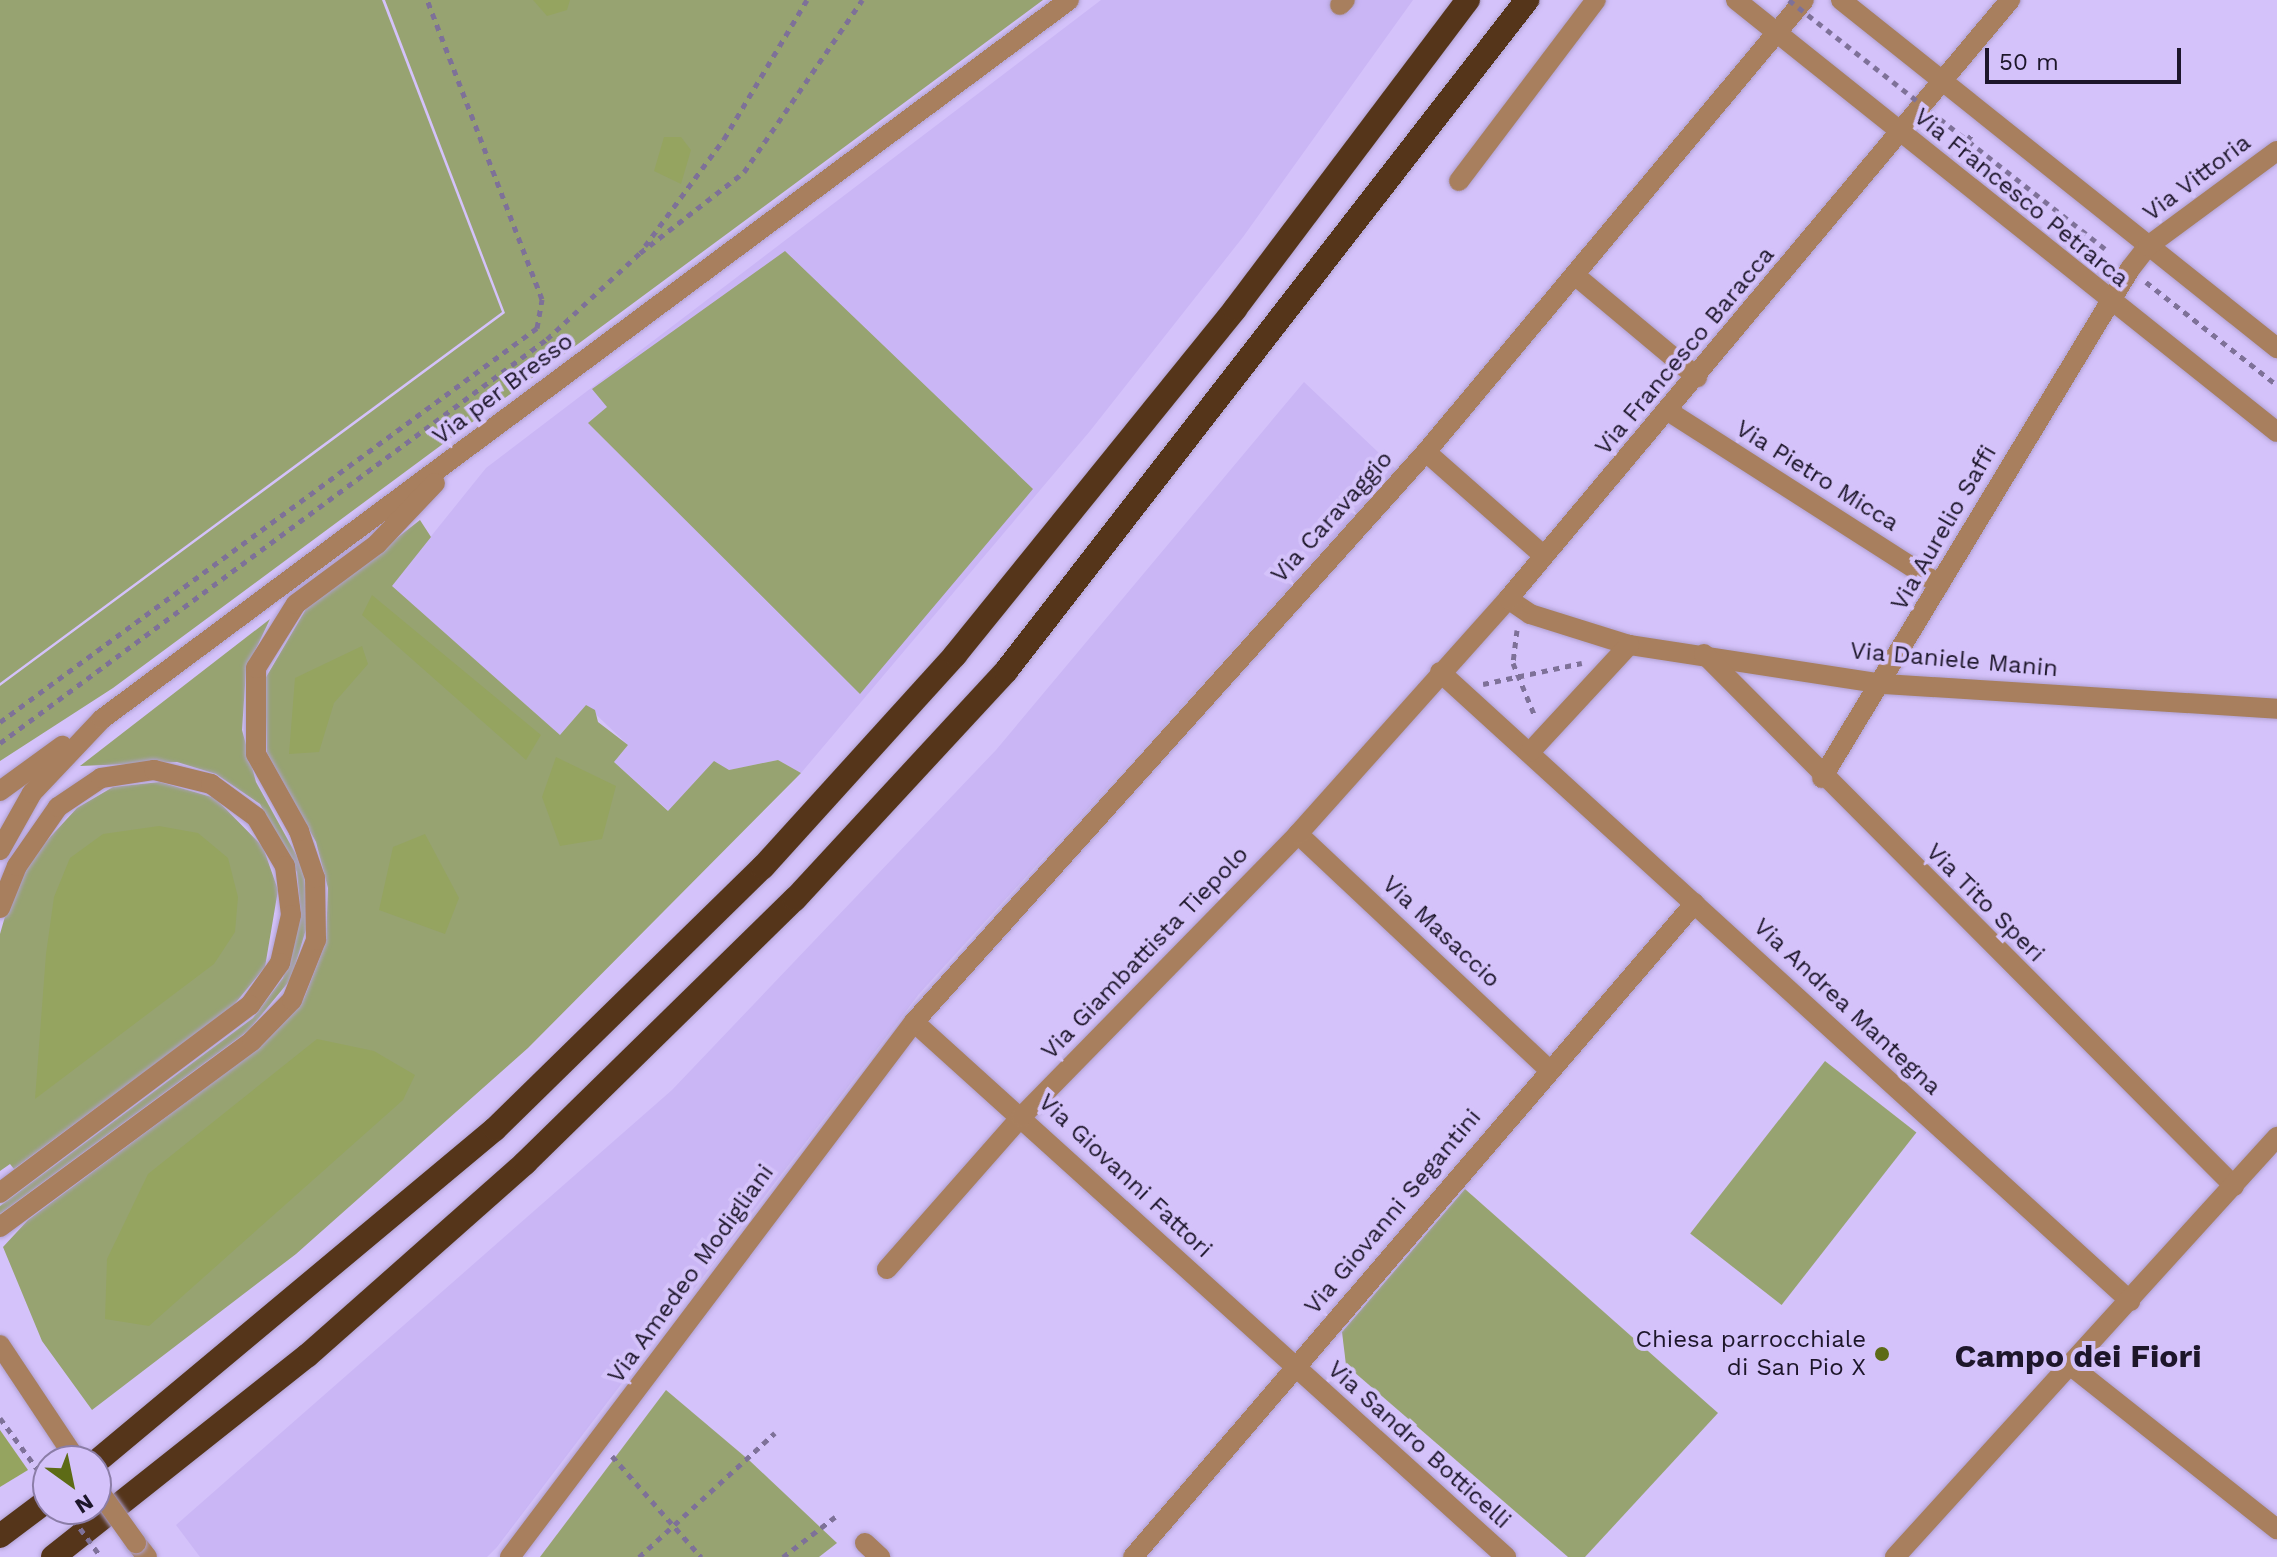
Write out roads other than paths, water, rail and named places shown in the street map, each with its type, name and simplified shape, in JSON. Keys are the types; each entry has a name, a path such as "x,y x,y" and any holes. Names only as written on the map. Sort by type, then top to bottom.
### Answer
{"highway":[{"path":"112,1449 495,1129 763,867 995,605 1235,309 1468,0"},
{"path":"53,1557 308,1355 514,1173 795,899 1006,671 1527,0"},
{"path":"0,1536 32,1512"}],"street":[{"name":"Via per Bresso","path":"0,850 32,793 102,719 1069,0"},
{"path":"1459,181 1596,0"},
{"name":"Via Francesco Petrarca","path":"1736,0 2108,302 2277,432"},
{"name":"Via Caravaggio","path":"914,1022 1426,452 1804,0"},
{"name":"Via Francesco Petrarca","path":"1841,0 2277,348"},
{"name":"Via Francesco Baracca","path":"1440,672 1508,599 1697,377 2010,0"},
{"name":"Via Vittoria","path":"2130,269 2148,246 2277,151"},
{"name":"Via Aurelio Saffi","path":"1822,778 1884,684 1939,584 2130,269"},
{"path":"1576,276 1697,377"},
{"name":"Via Pietro Micca","path":"1668,411 1939,584"},
{"path":"0,1227 252,1041 292,1000 316,940 315,878 299,831 256,754 256,668 296,604 377,544 474,443"},
{"path":"1426,452 1544,556"},
{"name":"Via Daniele Manin","path":"1508,599 1530,614 1629,645 1704,654 1884,684 2277,709"},
{"path":"1530,752 1629,645"},
{"name":"Via Tito Speri","path":"1704,654 1822,778 2234,1186"},
{"name":"Via Andrea Mantegna","path":"1440,672 2130,1301"},
{"name":"Via Giambattista Tiepolo","path":"887,1269 1022,1116 1298,834 1440,672"},
{"path":"0,791 102,719"},
{"path":"0,908 17,866 58,807 101,778 154,770 211,784 256,817 285,866 291,915 280,963 250,1005 0,1193"},
{"name":"Via Masaccio","path":"1298,834 1547,1068"},
{"name":"Via Giovanni Segantini","path":"1133,1557 1299,1371 1547,1068 1695,903"},
{"name":"Via Giovanni Fattori","path":"914,1022 1022,1116 1299,1371"},
{"name":"Via Amedeo Modigliani","path":"510,1557 601,1442 697,1301 914,1022"},
{"path":"1895,1557 2277,1137"},
{"path":"0,1345 66,1445"},
{"path":"2071,1366 2277,1529"},
{"name":"Via Sandro Botticelli","path":"1299,1371 1506,1557"},
{"path":"112,1509 142,1550"}],"place":[{"name":"Chiesa parrocchiale di San Pio X","path":"1882,1354"}],"district":[{"name":"Campo dei Fiori","path":"2078,1356"}]}
